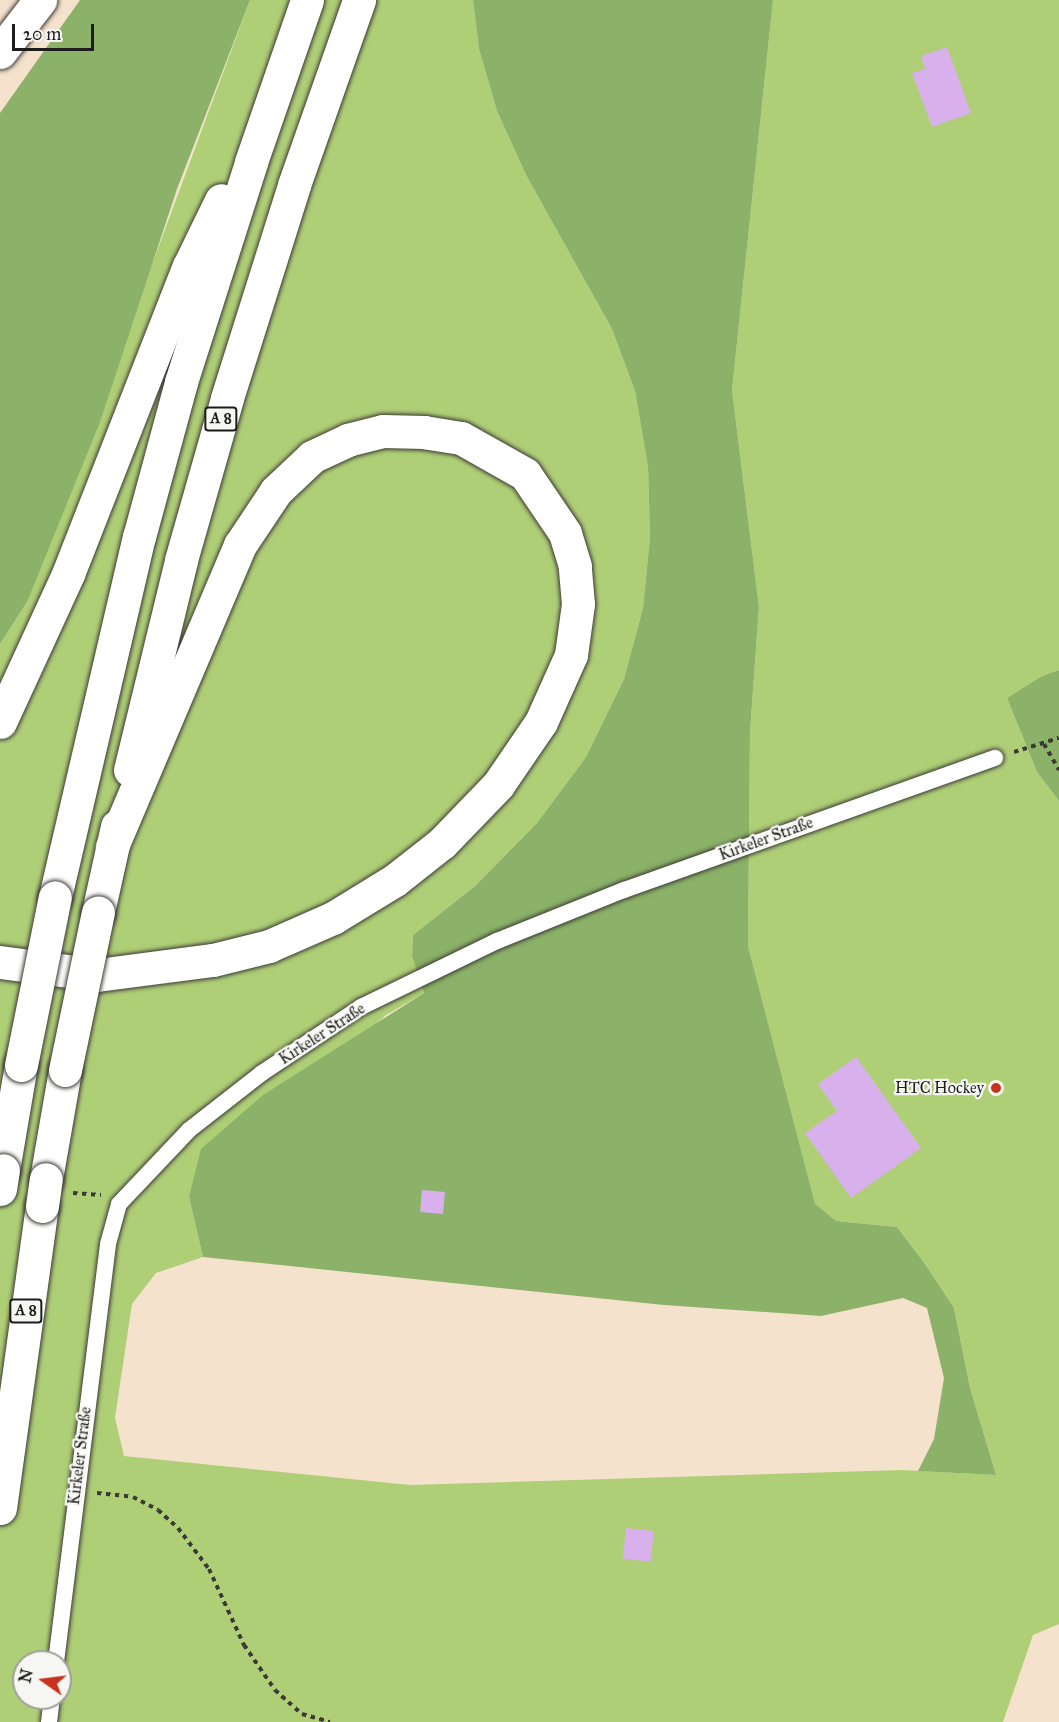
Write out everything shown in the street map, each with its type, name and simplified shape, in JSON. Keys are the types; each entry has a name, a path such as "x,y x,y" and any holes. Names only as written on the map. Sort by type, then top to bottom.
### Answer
{"main road":[{"path":"0,52 40,0"},
{"path":"2,1179 21,1065 55,897 139,537 181,382 307,0"},
{"name":"A 8","path":"0,1508 44,1193 65,1070 112,847 181,560 224,408 294,185 359,0"},
{"path":"0,722 68,574 189,266 278,83"},
{"path":"0,962 97,975 213,960 269,946 333,918 396,880 442,843 498,785 541,722 571,655 578,604 575,566 565,533 525,474 461,438 425,432 383,431 348,440 312,458 276,491 240,545 112,847"}],"lane":[{"name":"Kirkeler Straße","path":"57,1650 75,1491 108,1244 119,1204 189,1130 262,1073 361,1007 497,941 624,890 995,758"}],"path":[{"path":"995,758 1059,738"},
{"path":"1044,744 1059,770"},
{"path":"75,1491 133,1497 165,1516 209,1569 244,1645 275,1690 302,1714 330,1722"}],"green space":[{"path":"80,0 250,0 177,189 100,422 27,602 0,644 0,113"},
{"path":"250,0 473,0 479,49 497,111 526,175 612,329 635,391 648,467 650,537 643,608 624,679 586,757 537,823 475,886 413,935 412,956 424,993 386,1015 189,1197 203,1257 156,1273 132,1304 115,1418 124,1456 410,1485 901,1470 996,1475 970,1388 954,1308 925,1264 897,1227 836,1221 815,1205 748,946 750,732 759,607 732,390 773,0 1059,0 1059,670 1042,676 1007,698 1037,772 1059,801 1059,1624 1033,1635 1003,1722 0,1722 0,644 27,602"},
{"path":"473,0 773,0 732,390 759,607 750,732 748,946 815,1204 836,1221 897,1227 925,1264 954,1308 970,1388 996,1475 918,1471 934,1439 944,1378 927,1308 903,1298 821,1316 664,1305 203,1257 189,1197 201,1149 263,1095 424,993 412,956 413,935 475,886 537,823 586,757 624,679 643,608 650,537 648,467 635,391 612,329 526,175 497,111 479,49"},
{"path":"1059,670 1059,801 1037,772 1007,698 1042,676"}],"building":[{"path":"947,47 971,113 932,127 912,73 925,69 921,56"},
{"path":"856,1057 921,1148 851,1198 805,1133 837,1111 818,1084"},
{"path":"422,1190 445,1192 443,1214 420,1212"},
{"path":"626,1528 654,1531 651,1562 623,1559"}],"place":[{"name":"HTC Hockey","path":"996,1088"}]}
